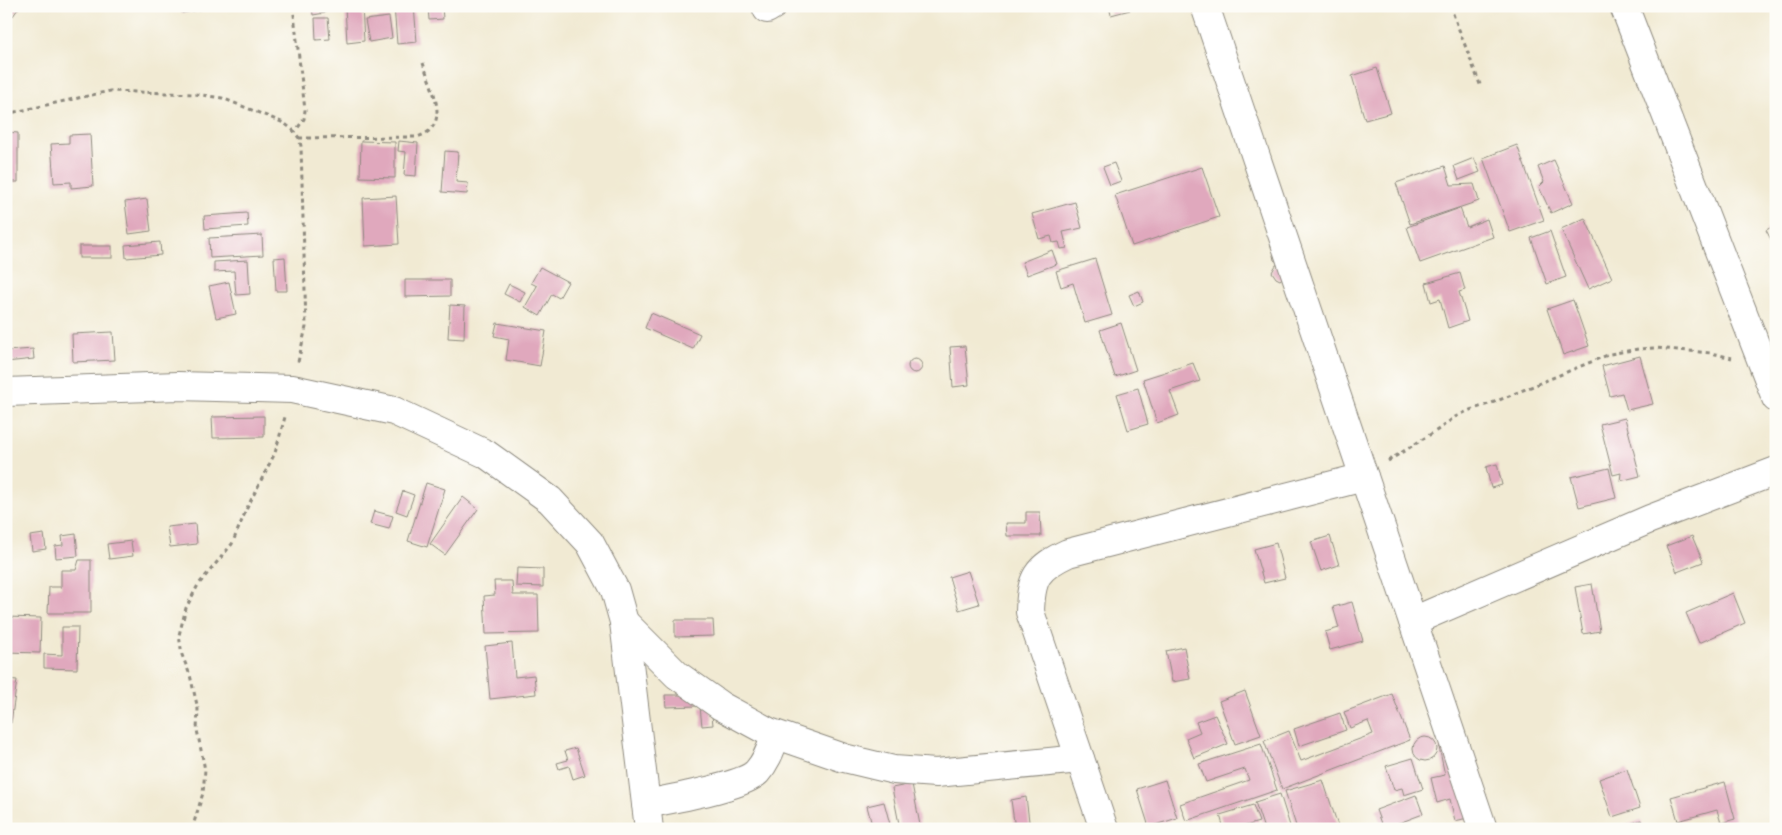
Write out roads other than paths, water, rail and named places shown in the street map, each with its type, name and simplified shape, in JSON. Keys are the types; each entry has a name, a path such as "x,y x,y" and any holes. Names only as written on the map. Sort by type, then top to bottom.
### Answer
{"street":[{"path":"1204,6 1482,829"},
{"path":"1624,6 1776,398"},
{"path":"6,392 178,386 292,389 394,411 486,454 550,500 590,542 615,590 624,622 648,816 741,782 755,774 766,761 776,735"},
{"path":"1413,621 1650,519 1776,471"},
{"path":"1104,829 1030,612 1031,591 1038,573 1050,561 1068,553 1364,477"},
{"path":"624,622 677,675 720,706 776,735 844,758 894,770 936,773 1080,759"}]}
